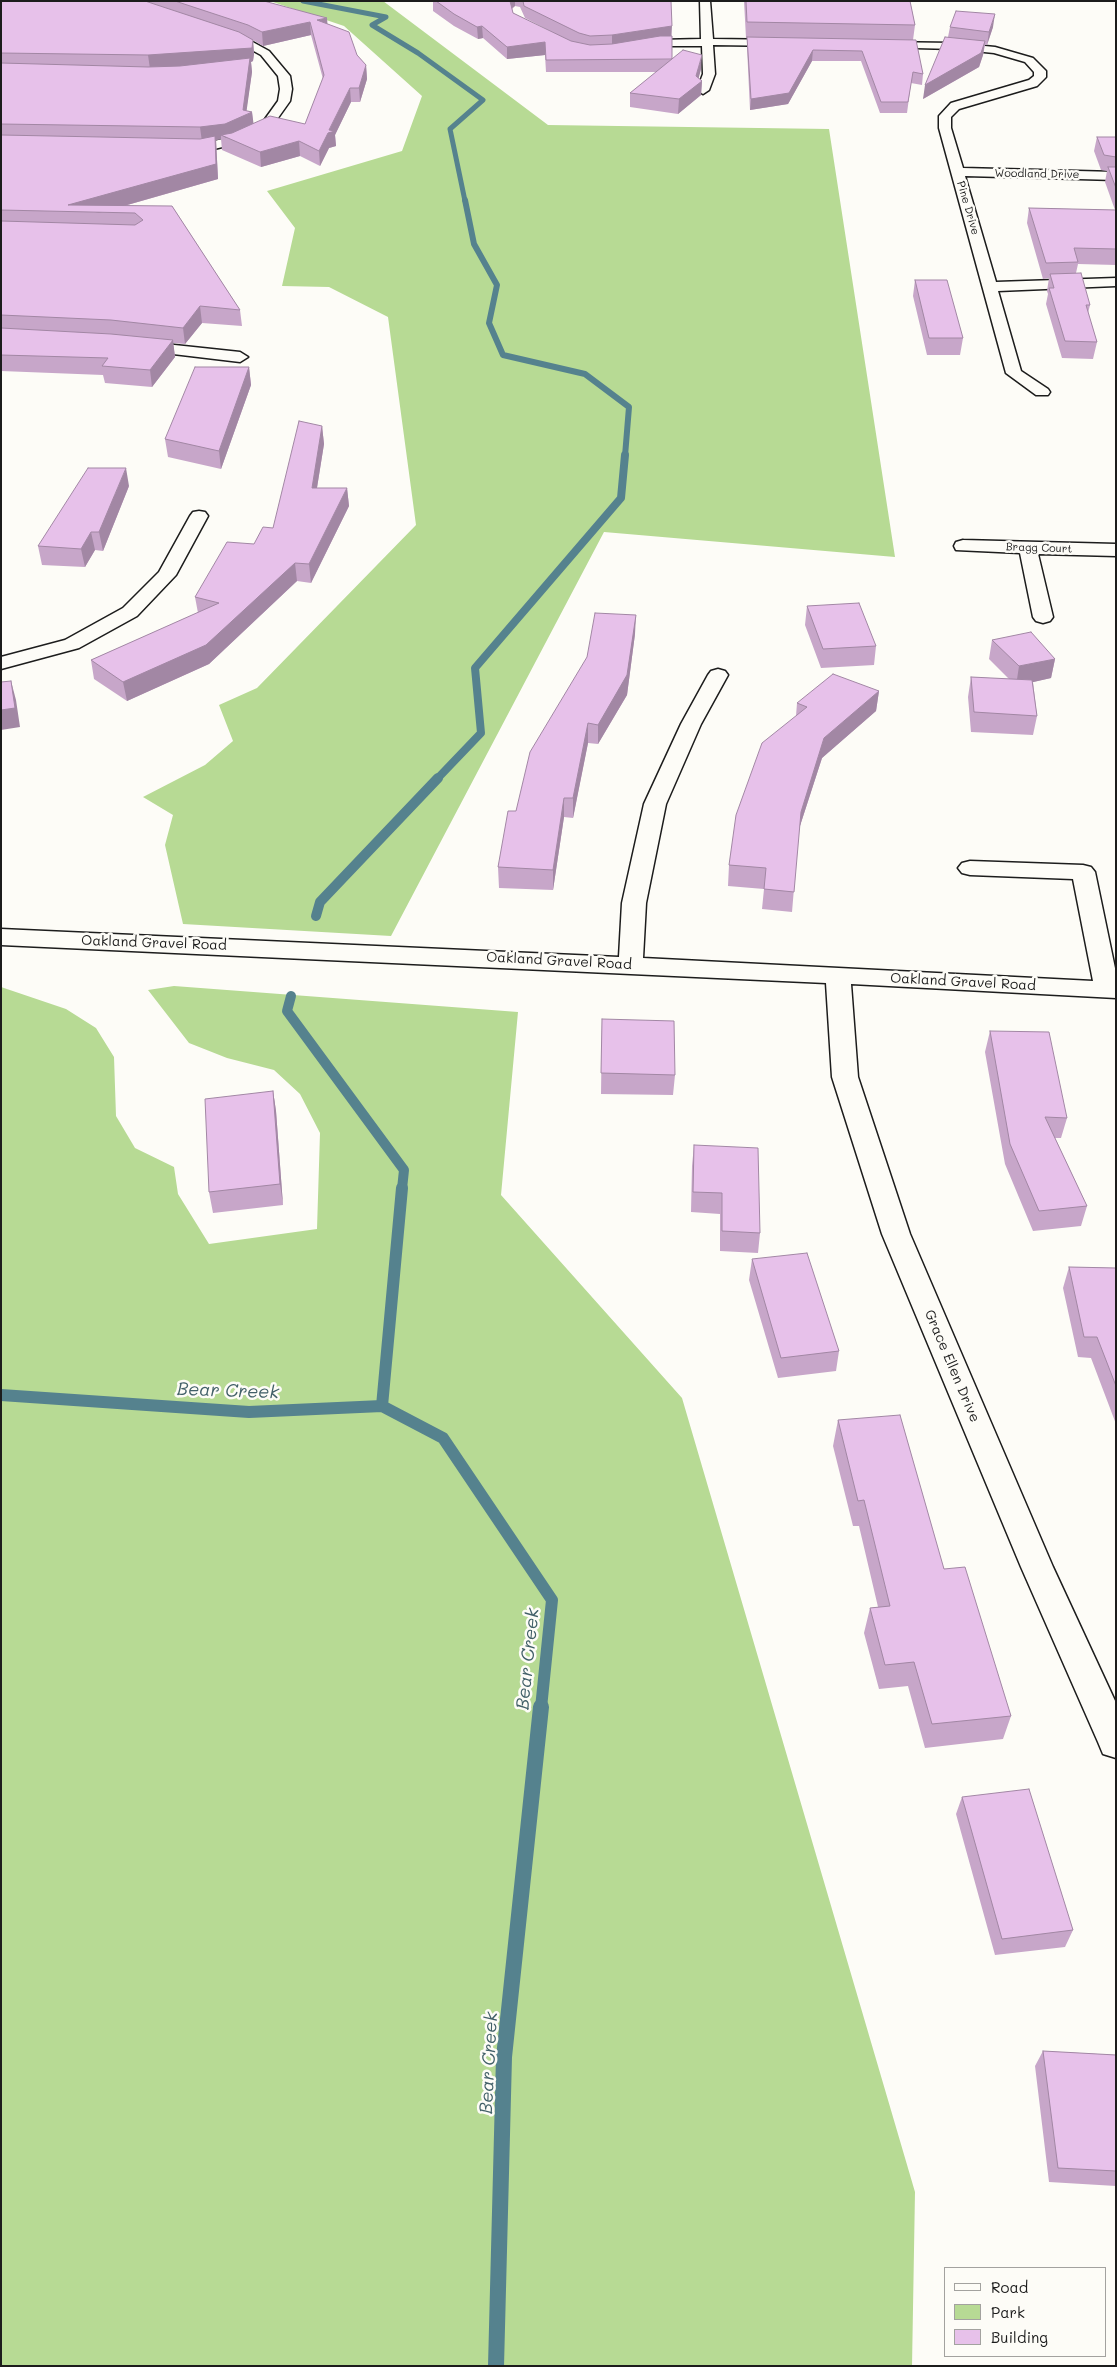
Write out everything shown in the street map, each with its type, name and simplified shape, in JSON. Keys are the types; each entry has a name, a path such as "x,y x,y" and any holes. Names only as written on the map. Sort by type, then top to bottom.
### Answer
{"street":[{"path":"703,90 709,74 705,1"},
{"path":"171,148 202,148 229,143 251,136 264,129 284,101 286,89 284,76 265,53 245,42 209,30"},
{"path":"621,50 659,43 800,43"},
{"name":"Pine Drive","path":"868,44 954,46 995,50 1029,60 1040,71 1040,77 1033,84 955,106 945,116 945,128 1014,373 1042,392"},
{"path":"256,66 275,64"},
{"name":"Woodland Drive","path":"958,172 1116,176"},
{"path":"990,287 1116,282"},
{"path":"123,345 240,357"},
{"path":"1,663 72,644 130,612 167,575 199,516"},
{"name":"Bragg Court","path":"962,546 1116,550"},
{"path":"1028,548 1043,617"},
{"path":"631,965 634,903 655,804 691,724 718,676"},
{"path":"970,868 1083,872 1111,990"},
{"name":"Oakland Gravel Road","path":"1,937 631,965 1111,990"},
{"name":"Grace Ellen Drive","path":"838,976 845,1077 896,1234 1037,1567 1116,1742"}],"green space":[{"path":"270,1 383,1 548,125 829,129 895,557 604,532 391,936 183,924 165,845 173,815 143,797 205,765 233,741 219,705 257,688 416,525 388,317 329,287 282,286 295,228 267,191 402,151 422,96 344,26"},
{"path":"174,986 518,1012 501,1195 682,1398 915,2192 912,2366 1,2366 1,987 66,1009 96,1028 114,1057 116,1116 135,1148 174,1167 178,1194 209,1244 317,1229 320,1133 300,1094 274,1070 227,1058 189,1043 148,990"}],"building":[{"path":"1,1 145,1 239,32 253,40 252,48 148,55 1,53"},
{"path":"175,1 264,1 327,18 317,20 349,32 357,55 366,65 359,88 350,88 329,130 335,131 328,133 319,151 299,141 260,152 221,135 232,133 270,116 305,124 324,75 310,22 262,32 248,25"},
{"path":"436,1 510,1 513,13 571,41 590,45 672,36 672,59 546,60 545,42 507,47 482,26 477,27"},
{"path":"523,1 671,1 672,26 612,35 590,36 579,33 524,6"},
{"path":"746,1 910,1 915,25 747,22"},
{"path":"956,11 995,14 989,32 950,27"},
{"path":"747,37 916,40 923,74 913,72 908,102 881,102 862,51 813,50 789,93 751,99"},
{"path":"945,37 985,41 981,53 925,85"},
{"path":"683,50 702,55 696,76 702,81 679,99 630,93"},
{"path":"250,58 243,110 252,112 225,124 200,127 1,124 1,63 148,67 180,66"},
{"path":"1,135 200,139 215,136 216,164 68,205 172,206 240,310 200,306 183,328 111,320 1,315 1,221 135,225 143,220 135,213 1,210"},
{"path":"1097,137 1116,137 1116,157 1104,155"},
{"path":"1108,167 1116,167 1116,188"},
{"path":"1029,208 1116,210 1116,249 1074,248 1078,262 1046,263"},
{"path":"1081,273 1090,305 1086,305 1097,342 1065,341 1049,288 1054,288 1050,274"},
{"path":"915,280 947,280 963,338 929,338"},
{"path":"1,328 111,334 173,340 150,370 102,366 108,358 1,355"},
{"path":"195,367 249,367 219,451 165,439"},
{"path":"299,421 322,426 312,488 347,488 309,564 295,563 206,645 123,682 91,660 219,603 195,597 227,542 254,544 263,527 273,528"},
{"path":"88,468 126,468 99,532 91,532 81,549 38,546"},
{"path":"859,603 876,646 823,649 807,606"},
{"path":"595,613 636,615 627,675 598,725 588,723 573,798 564,798 553,870 498,867 508,811 516,811 530,752 587,657"},
{"path":"1031,632 1055,659 1019,666 992,640"},
{"path":"833,674 879,691 824,738 801,812 794,892 764,889 766,868 729,865 736,815 762,743 807,707 797,703"},
{"path":"971,677 1032,680 1037,716 974,712"},
{"path":"11,681 15,708 1,710 1,682"},
{"path":"602,1019 674,1021 675,1075 601,1073"},
{"path":"990,1031 1049,1032 1067,1118 1045,1117 1087,1206 1039,1211 1010,1144"},
{"path":"273,1091 280,1184 209,1192 205,1099"},
{"path":"694,1145 758,1148 760,1233 722,1231 722,1193 693,1192"},
{"path":"807,1253 839,1351 781,1358 752,1259"},
{"path":"1069,1267 1116,1268 1116,1386 1097,1337 1084,1337"},
{"path":"900,1415 944,1569 965,1567 1011,1716 932,1724 914,1662 885,1665 870,1608 890,1606 864,1500 858,1501 838,1420"},
{"path":"1029,1789 1073,1930 1002,1939 962,1797"},
{"path":"1043,2051 1116,2055 1116,2171 1058,2168"}],"waterway":[{"path":"303,1 386,17 372,25 418,53 483,100 450,129 465,201"},
{"path":"465,200 474,244 497,285 489,323 503,355 585,374 629,407 625,456"},
{"path":"437,779 481,733 475,668 621,498 625,455"},
{"path":"316,916 320,902 438,778"},
{"path":"291,996 287,1011 404,1170 402,1189"},
{"path":"382,1406 402,1188"},
{"name":"Bear Creek","path":"1,1395 249,1412 382,1406"},
{"name":"Bear Creek","path":"382,1406 443,1438 552,1600 541,1708"},
{"name":"Bear Creek","path":"496,2366 504,2057 541,1707"}]}
